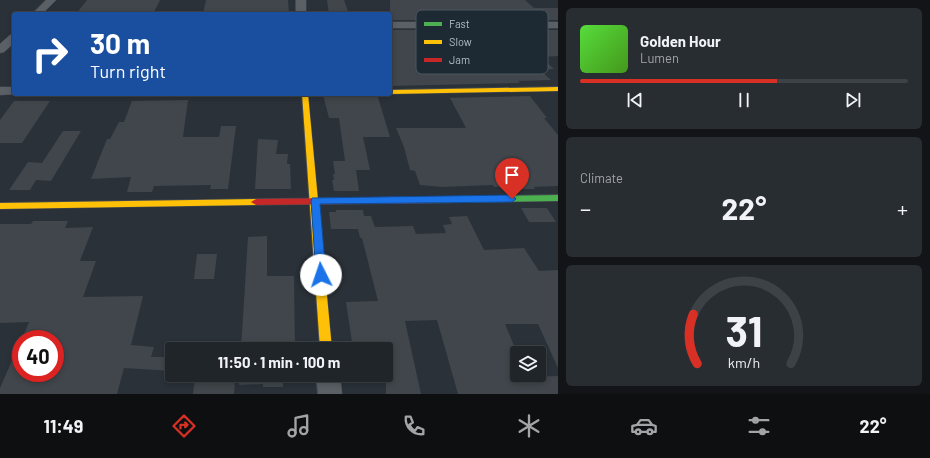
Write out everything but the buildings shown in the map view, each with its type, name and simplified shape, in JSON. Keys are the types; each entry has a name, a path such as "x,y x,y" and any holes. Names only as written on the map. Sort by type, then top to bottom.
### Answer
{"street":[{"path":"39,12 51,0"},
{"path":"301,0 301,12"},
{"path":"392,25 416,25"},
{"path":"0,34 12,35"},
{"path":"0,50 12,37"},
{"path":"392,92 558,89"},
{"path":"0,91 12,91"},
{"path":"305,96 325,342"},
{"path":"0,206 558,198"},
{"path":"329,382 330,394"}],"traffic: fast":[{"path":"434,200 558,198"}],"traffic: slow":[{"path":"392,92 558,89"},
{"path":"305,96 325,342"},
{"path":"0,206 256,202"}],"traffic: jam":[{"path":"256,202 434,200"}],"route":[{"path":"321,275 315,201 512,199"}]}
